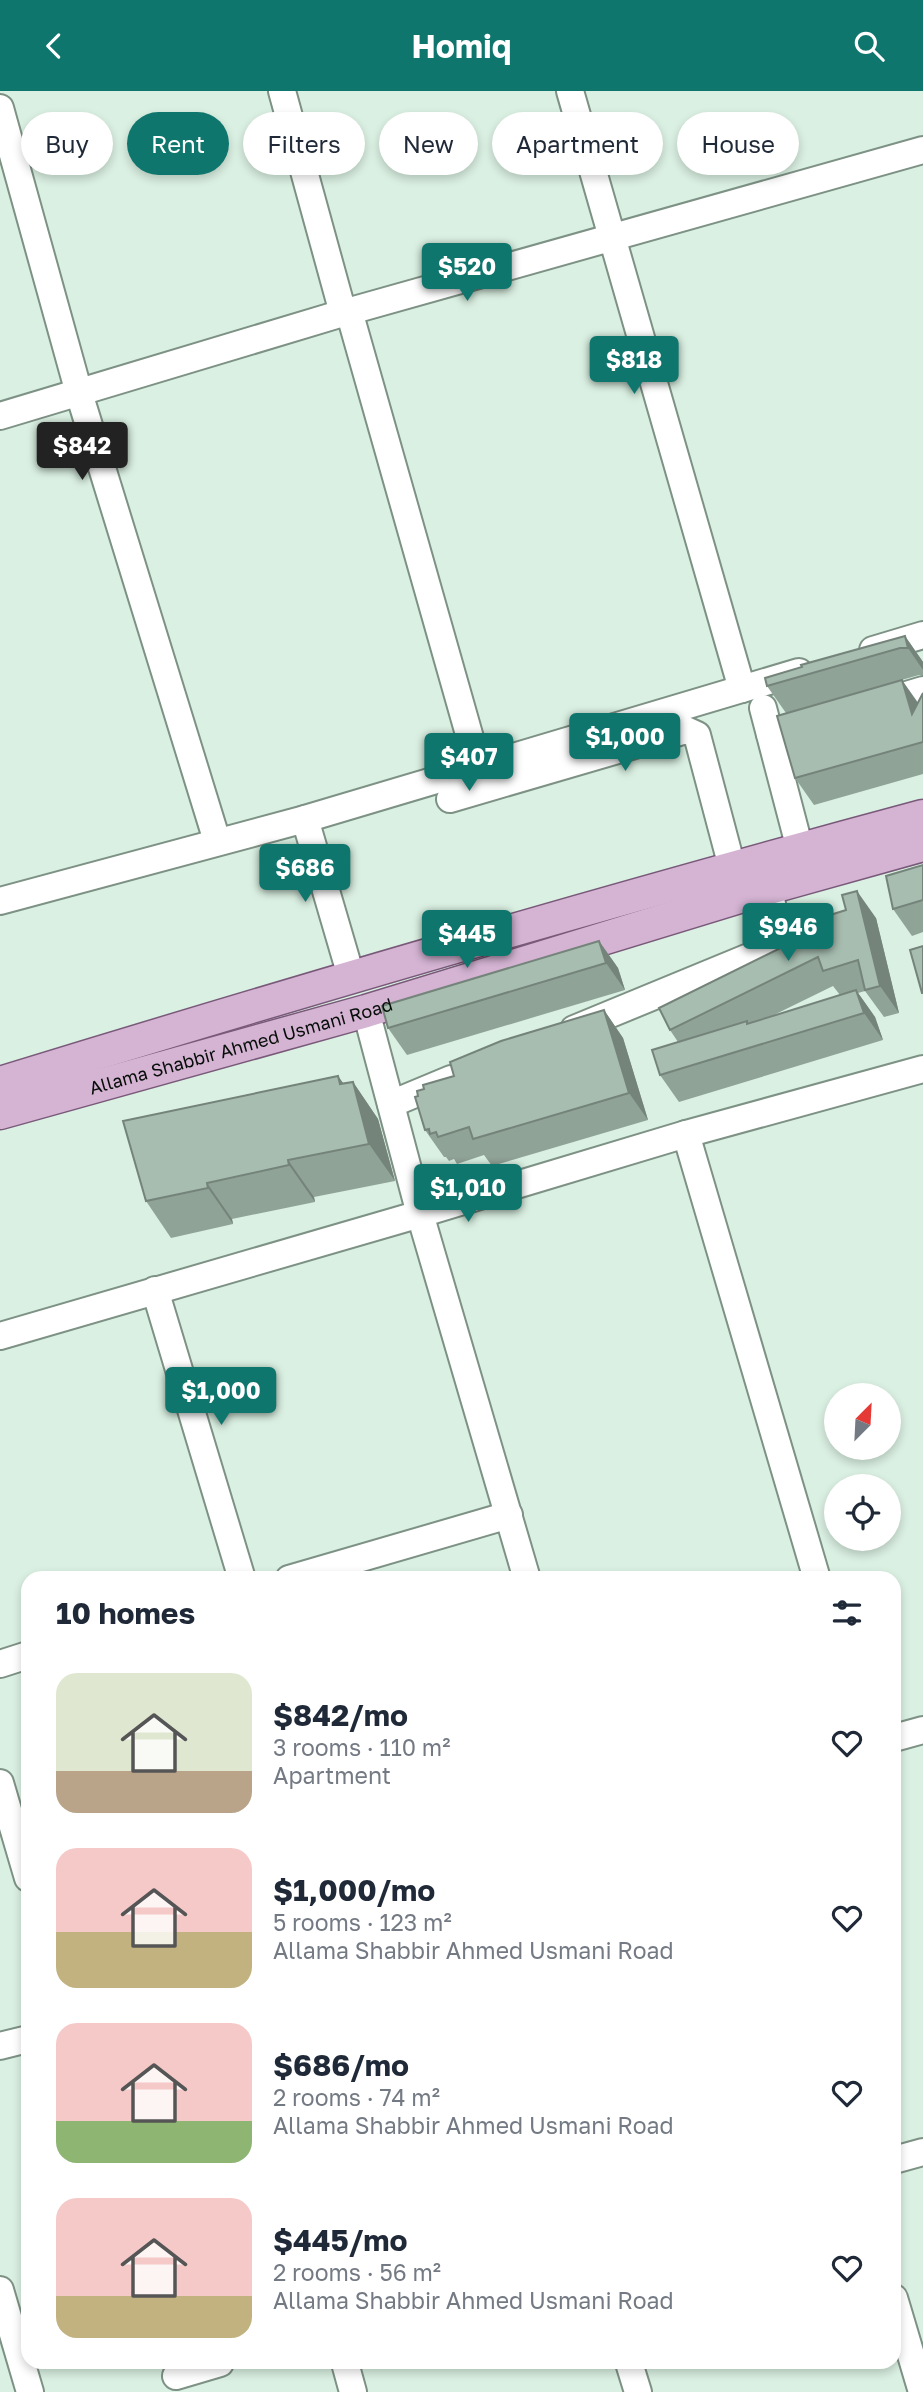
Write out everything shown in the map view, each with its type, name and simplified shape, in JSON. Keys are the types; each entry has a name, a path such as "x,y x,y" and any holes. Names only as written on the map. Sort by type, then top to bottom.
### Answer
{"main road":[{"name":"Allama Shabbir Ahmed Usmani Road","path":"0,1083 351,976 923,816"},
{"name":"Allama Shabbir Ahmed Usmani Road","path":"0,1113 366,1011 769,888 923,845"}],"street":[{"path":"282,91 478,766"},
{"path":"570,91 742,689"},
{"path":"0,108 79,393 217,841"},
{"path":"0,416 346,312 923,150"},
{"path":"845,658 923,635"},
{"path":"0,901 305,819 819,666"},
{"path":"863,708 923,690"},
{"path":"763,708 800,849"},
{"path":"770,734 836,716"},
{"path":"450,799 687,730 697,735 733,867"},
{"path":"305,819 351,976"},
{"path":"555,1037 756,954 769,943 776,926 769,888"},
{"path":"366,1011 421,1214 525,1571"},
{"path":"391,1104 479,1067"},
{"path":"0,1336 686,1134 923,1069"},
{"path":"686,1134 815,1571"},
{"path":"155,1290 240,1571"},
{"path":"316,1571 509,1514"},
{"path":"0,1664 21,1657"},
{"path":"901,1736 923,1730"},
{"path":"0,1783 21,1854"},
{"path":"0,2046 21,2041"},
{"path":"901,2158 923,2152"},
{"path":"0,2290 21,2361"},
{"path":"901,2322 922,2392"},
{"path":"23,2369 30,2392"},
{"path":"176,2377 201,2369"},
{"path":"347,2369 353,2392"},
{"path":"631,2369 638,2392"}],"building":[{"path":"905,636 908,648 767,686 765,678 802,667 801,665"},
{"path":"902,680 912,714 923,693 923,742 795,778 777,716"},
{"path":"923,865 923,900 893,909 886,876"},
{"path":"857,891 880,986 865,990 858,960 823,971 818,957 670,1030 659,1008 811,933 808,922 846,910 842,895"},
{"path":"599,941 606,963 388,1028 382,1006"},
{"path":"923,946 923,993 922,993 910,950"},
{"path":"856,990 864,1013 660,1075 652,1050"},
{"path":"604,1010 629,1093 473,1139 469,1127 438,1137 436,1132 430,1134 429,1129 425,1130 415,1097 418,1096 417,1091 424,1089 423,1085 454,1076 450,1062 501,1041"},
{"path":"338,1076 340,1084 353,1082 369,1144 288,1160 289,1165 207,1183 208,1188 146,1201 123,1121"}]}
